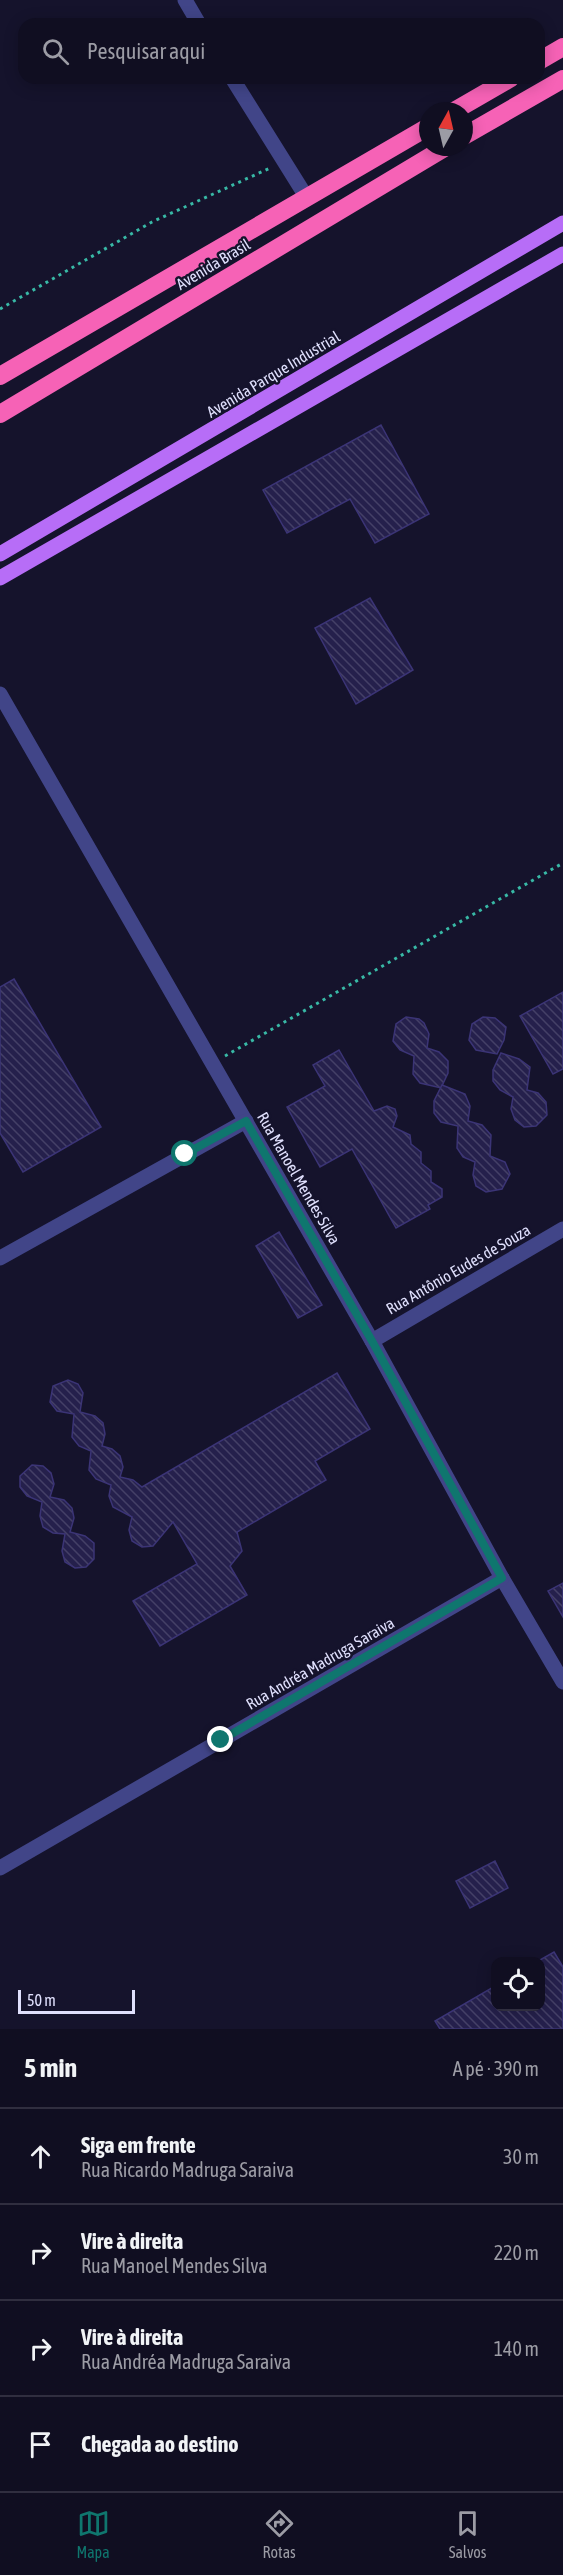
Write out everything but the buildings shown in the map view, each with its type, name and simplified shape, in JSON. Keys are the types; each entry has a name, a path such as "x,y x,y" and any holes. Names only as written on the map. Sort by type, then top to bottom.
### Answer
{"highway":[{"path":"545,58 563,47"},
{"path":"473,131 563,79"},
{"path":"470,102 501,84"},
{"name":"Avenida Brasil","path":"0,376 278,212 307,198 419,132"},
{"name":"Avenida Brasil","path":"0,414 431,156"}],"main road":[{"name":"Avenida Parque Industrial","path":"0,554 563,223"},
{"path":"0,578 563,254"},
{"path":"424,305 437,326"},
{"path":"210,432 222,450"}],"street":[{"path":"185,0 196,18"},
{"path":"236,84 307,198"},
{"name":"Rua Manoel Mendes Silva","path":"0,694 372,1341 502,1578 563,1682"},
{"path":"0,1258 246,1121"},
{"name":"Rua Antônio Eudes de Souza","path":"372,1341 563,1229"},
{"name":"Rua Andréa Madruga Saraiva","path":"0,1868 502,1578"}],"path":[{"path":"0,309 152,222 283,162"},
{"path":"213,1063 563,863"}],"route":[{"path":"185,1154 246,1121 372,1341 502,1578 221,1740"}]}
